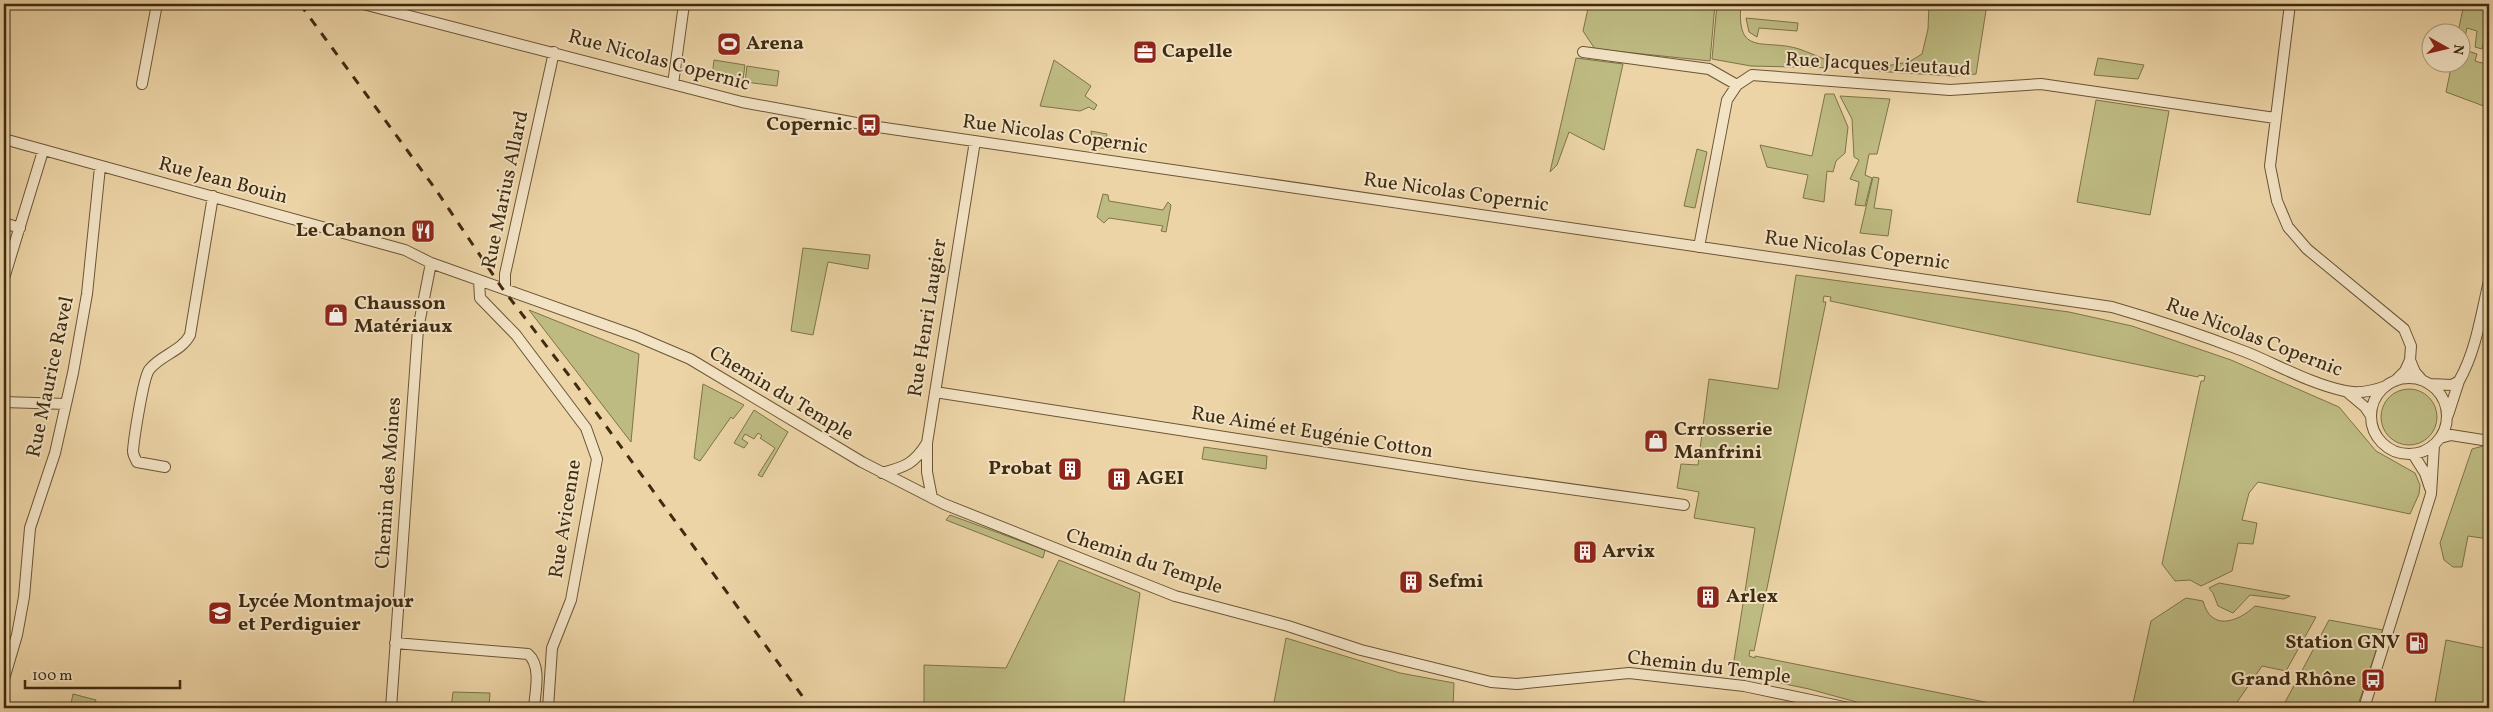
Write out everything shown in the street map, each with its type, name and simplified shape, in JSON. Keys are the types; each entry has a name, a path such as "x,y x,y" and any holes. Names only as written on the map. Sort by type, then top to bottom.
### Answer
{"street":[{"path":"142,84 157,4"},
{"name":"Rue Nicolas Copernic","path":"363,4 673,84 786,110 975,141 1698,247 1844,266 2112,307 2166,323 2244,351 2317,382 2346,391"},
{"path":"673,84 684,4"},
{"path":"2290,4 2270,166 2277,202 2288,227 2307,249 2404,329 2411,346 2410,360 2405,371 2390,384 2374,403 2371,416"},
{"name":"Rue Marius Allard","path":"431,262 505,289 506,274 554,52"},
{"path":"1582,52 1709,69 1737,85 1727,100 1698,247"},
{"name":"Rue Jacques Lieutaud","path":"1737,85 1752,75 1950,90 2041,84 2186,103 2275,118"},
{"name":"Rue Jean Bouin","path":"4,139 405,250 431,262"},
{"name":"Rue Henri Laugier","path":"882,473 901,468 916,460 927,443 975,141"},
{"path":"6,275 44,151"},
{"name":"Rue Maurice Ravel","path":"4,679 17,636 24,597 30,528 55,453 87,294 100,167"},
{"path":"165,467 137,462 133,454 135,432 148,372 157,362 185,344 190,335 213,196"},
{"path":"4,223 20,228"},
{"name":"Chemin des Moines","path":"391,708 418,329 431,262"},
{"name":"Rue Avicenne","path":"479,280 480,298 516,335 586,428 597,459 571,600 552,648 548,708"},
{"path":"2364,708 2431,494 2437,442 2447,420 2459,381 2467,368 2489,281"},
{"name":"Chemin du Temple","path":"505,289 636,336 690,360 882,473 932,498 1057,551 1175,596 1288,626 1361,650 1491,682 1517,684 1629,673 1744,686 1849,708"},
{"path":"2410,360 2414,372 2440,395 2447,420 2462,436"},
{"path":"2346,391 2372,391 2409,378 2426,383 2452,385 2459,381"},
{"path":"2346,391 2365,407 2371,416 2375,434 2387,448 2404,454 2424,451 2452,435 2489,441"},
{"name":"Rue Aimé et Eugénie Cotton","path":"935,392 1469,475 1684,505"},
{"path":"4,402 66,404"},
{"path":"927,443 927,472 932,498"},
{"path":"2413,454 2425,473 2431,494"},
{"path":"395,643 528,654 534,659 536,668 534,708"}],"shaded area":[{"path":"1589,4 1715,4 1710,61 1595,49 1583,31"},
{"path":"1717,4 1741,4 1743,32 1748,39 1755,43 1799,49 1835,63 1836,68 1751,66 1712,59"},
{"path":"1929,4 1987,4 1976,74 1954,76 1873,71 1874,68 1909,62 1922,54 1928,29"},
{"path":"2464,4 2489,4 2489,34 2486,34 2482,49 2475,47 2477,31 2470,29 2470,22 2460,22"},
{"path":"1746,18 1798,23 1797,31 1759,28 1757,37 1749,32"},
{"path":"2470,52 2477,54 2475,61 2489,65 2489,108 2446,92 2450,72 2470,72"},
{"path":"1576,58 1623,64 1604,150 1569,132 1557,165 1550,172"},
{"path":"2098,58 2144,65 2138,79 2094,75"},
{"path":"714,60 745,65 743,80 712,76"},
{"path":"1054,60 1091,86 1085,96 1097,105 1094,110 1089,107 1080,111 1040,106"},
{"path":"747,66 779,71 777,86 745,82"},
{"path":"1825,94 1834,94 1848,127 1845,153 1836,161 1833,172 1827,171 1824,202 1803,198 1808,175 1767,167 1760,145 1812,156"},
{"path":"1840,96 1890,99 1877,154 1869,154 1865,175 1872,178 1865,206 1855,205 1859,182 1850,179 1859,160 1854,157 1852,119"},
{"path":"2096,100 2169,111 2150,215 2077,202"},
{"path":"1091,131 1107,134 1106,141 1137,145 1134,152 1093,147"},
{"path":"1697,149 1707,152 1695,208 1684,206"},
{"path":"1873,177 1879,178 1874,208 1892,210 1888,236 1860,233"},
{"path":"1103,194 1108,195 1109,201 1163,210 1168,202 1171,205 1166,232 1161,231 1163,226 1109,218 1104,223 1097,217"},
{"path":"803,248 870,255 868,269 828,262 813,335 791,331"},
{"path":"1796,275 2069,312 2132,326 2231,360 2339,407 2376,451 2415,473 2420,485 2419,494 2410,514 2258,482 2249,493 2242,520 2257,523 2253,544 2238,543 2232,571 2201,586 2190,580 2175,581 2162,564 2201,381 2204,381 2205,376 2199,375 2198,377 1830,301 1831,297 1824,296 1823,302 1826,302 1754,651 1750,650 1749,656 2015,708 1878,708 1809,689 1732,673 1755,528 1694,518 1699,492 1677,488 1681,464 1698,465 1709,379 1778,389"},
{"path":"529,310 639,354 631,442"},
{"path":"703,384 744,405 733,419 731,417 700,461 694,458"},
{"path":"2409,389 2420,391 2429,397 2435,406 2437,417 2435,428 2429,437 2420,443 2409,445 2398,443 2389,437 2383,428 2381,417 2383,406 2389,397 2398,391"},
{"path":"754,410 788,432 762,477 758,475 775,448 760,438 762,436 758,433 754,439 745,434 742,439 748,443 744,448 734,443"},
{"path":"2483,446 2489,447 2489,539 2468,536 2462,567 2453,567 2444,560 2440,543 2472,449"},
{"path":"1204,447 1267,456 1266,469 1202,459"},
{"path":"950,515 1045,550 1043,558 946,520"},
{"path":"1059,560 1140,593 1123,708 924,708 924,665 1006,668"},
{"path":"2219,583 2290,596 2284,599 2250,595 2233,613 2218,606 2209,588"},
{"path":"2186,598 2203,601 2207,611 2218,620 2233,620 2255,606 2316,617 2286,671 2262,666 2233,708 2132,708 2151,621"},
{"path":"2329,620 2383,630 2357,708 2282,708"},
{"path":"1286,638 1400,673 1454,683 1453,708 1273,708"},
{"path":"2446,640 2489,649 2489,708 2434,708"},
{"path":"453,692 490,693 489,708 451,708"},
{"path":"73,694 96,700 94,708 70,708"}],"railway":[{"path":"300,4 434,187 502,288 574,382 811,708"}],"place":[{"name":"Arena","path":"729,44"},
{"name":"Capelle","path":"1145,52"},
{"name":"Copernic","path":"869,125"},
{"name":"Le Cabanon","path":"423,231"},
{"name":"Chausson Matériaux","path":"336,315"},
{"name":"Crrosserie Manfrini","path":"1656,441"},
{"name":"Probat","path":"1070,469"},
{"name":"AGEI","path":"1119,479"},
{"name":"Arvix","path":"1585,552"},
{"name":"Sefmi","path":"1411,582"},
{"name":"Arlex","path":"1708,597"},
{"name":"Lycée Montmajour et Perdiguier","path":"220,613"},
{"name":"Station GNV","path":"2417,643"},
{"name":"Grand Rhône","path":"2373,680"}]}
